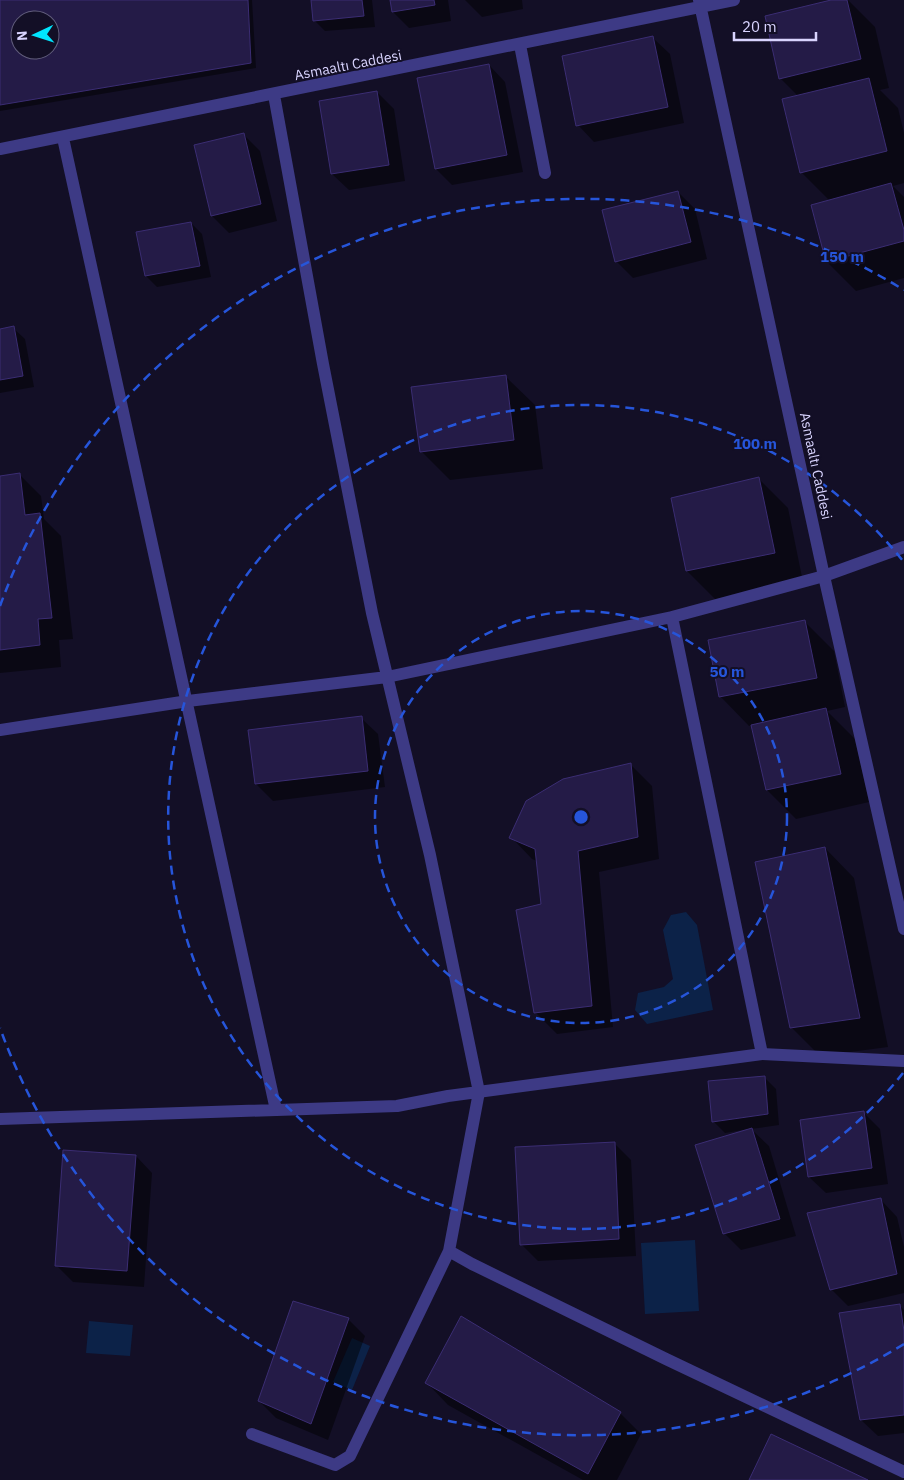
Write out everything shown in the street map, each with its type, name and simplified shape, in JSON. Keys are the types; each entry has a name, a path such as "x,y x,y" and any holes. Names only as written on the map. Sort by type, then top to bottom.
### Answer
{"street":[{"name":"Asmaaltı Caddesi","path":"0,150 520,44 700,4 734,0"},
{"name":"Asmaaltı Caddesi","path":"700,4 824,576 904,930"},
{"path":"520,44 545,173"},
{"path":"252,1434 335,1465 350,1456 449,1251 478,1092 430,855 372,612 323,364 274,95"},
{"path":"63,138 188,701 276,1110"},
{"path":"0,730 188,701 387,677 672,617 824,576 904,547"},
{"path":"672,617 762,1054"},
{"path":"0,1119 397,1106 478,1092 762,1054 904,1062"},
{"path":"449,1251 666,1360 904,1472"}],"water":[{"path":"686,912 697,925 713,1010 647,1024 635,1010 638,993 664,987 673,979 663,930 671,915"},
{"path":"695,1240 699,1311 645,1314 641,1243"},
{"path":"89,1321 133,1325 130,1356 86,1353"},
{"path":"352,1338 370,1346 352,1390 333,1382"}],"building":[{"path":"0,0 248,0 251,63 0,105"},
{"path":"311,0 362,0 364,16 313,21"},
{"path":"390,0 434,0 435,5 392,12"},
{"path":"831,0 847,0 861,59 779,79 765,16"},
{"path":"653,36 668,107 576,126 562,56"},
{"path":"489,64 507,155 435,169 417,78"},
{"path":"869,78 887,151 800,173 782,99"},
{"path":"377,91 389,165 331,174 319,101"},
{"path":"244,133 261,204 211,216 194,145"},
{"path":"891,183 904,230 904,241 826,262 811,205"},
{"path":"678,191 691,242 615,262 602,210"},
{"path":"191,222 200,266 145,276 136,232"},
{"path":"14,326 23,376 0,380 0,329"},
{"path":"506,375 514,440 420,452 411,387"},
{"path":"20,473 25,515 40,513 52,618 38,619 40,645 0,650 0,476"},
{"path":"759,477 775,553 686,571 671,498"},
{"path":"805,620 817,678 719,697 708,640"},
{"path":"826,708 841,774 766,790 751,725"},
{"path":"362,716 368,771 255,784 248,730"},
{"path":"631,763 638,837 578,851 592,1006 534,1013 516,910 541,904 535,849 509,838 526,801 563,779"},
{"path":"825,847 860,1018 790,1028 755,862"},
{"path":"765,1076 768,1114 712,1122 708,1081"},
{"path":"864,1111 872,1168 808,1177 800,1120"},
{"path":"752,1128 780,1219 723,1234 695,1145"},
{"path":"615,1142 619,1239 520,1245 515,1147"},
{"path":"63,1150 136,1155 127,1271 55,1266"},
{"path":"881,1198 897,1274 830,1290 807,1213"},
{"path":"293,1301 349,1318 311,1424 258,1401"},
{"path":"900,1304 904,1331 904,1415 860,1420 839,1313"},
{"path":"461,1316 621,1412 588,1474 425,1383"},
{"path":"771,1434 868,1480 749,1480"}]}
